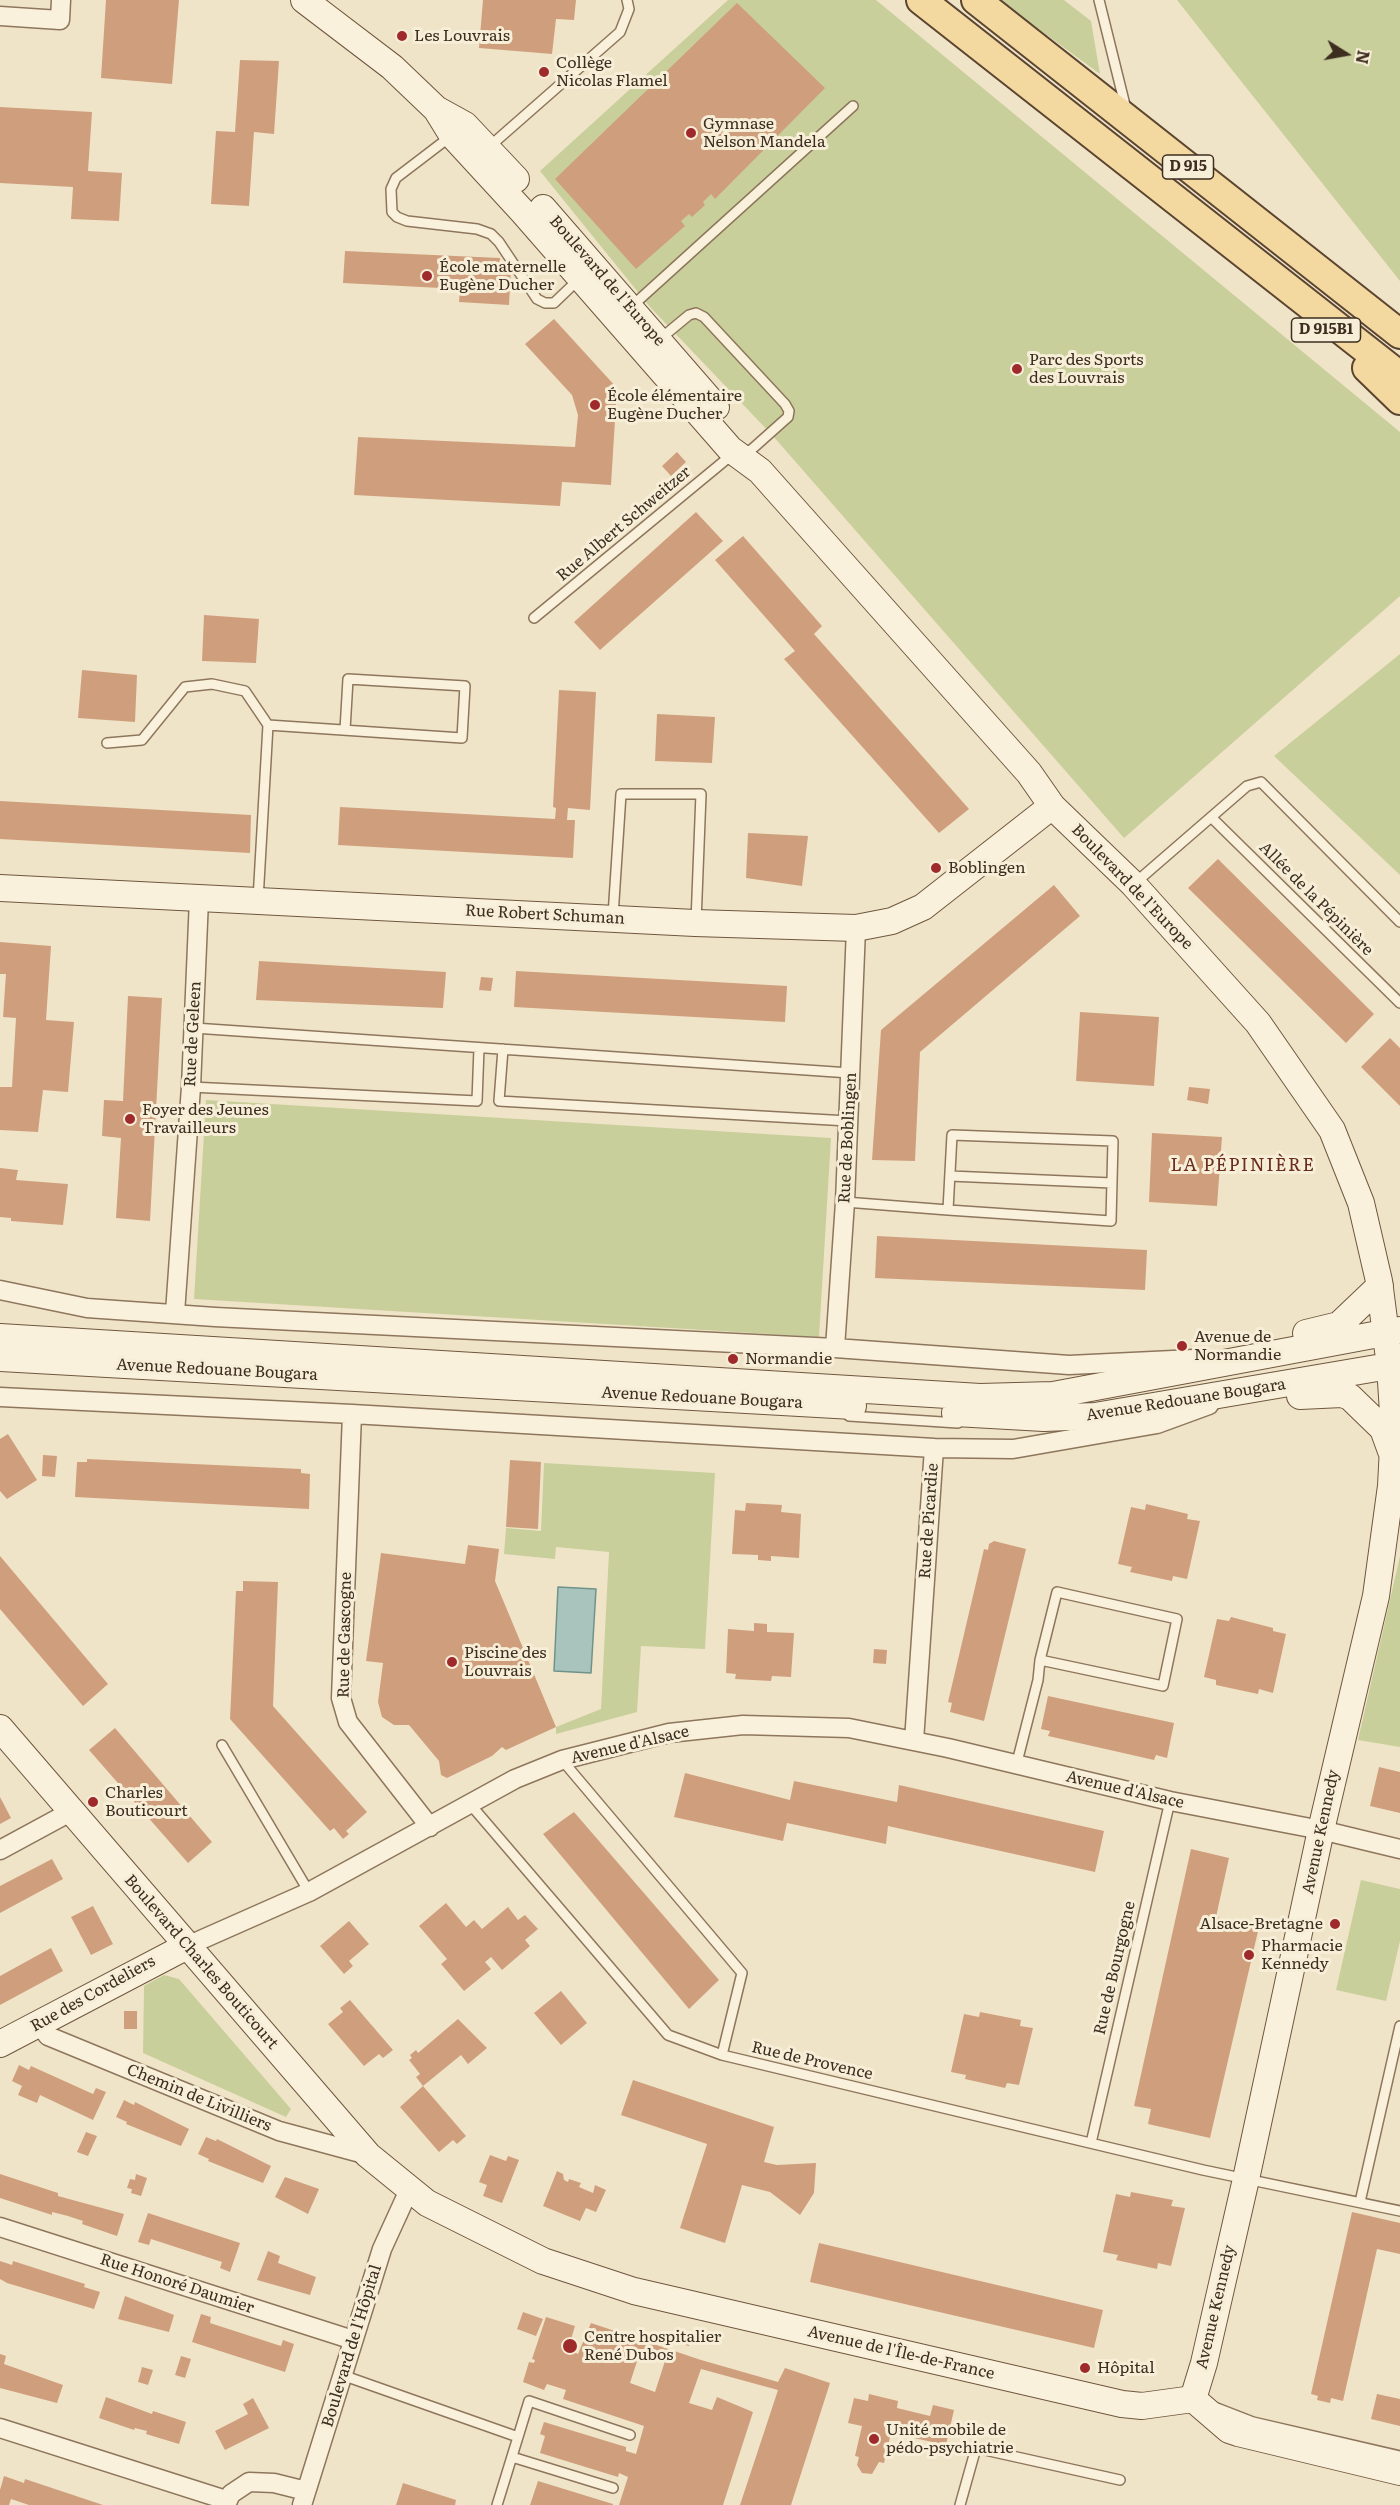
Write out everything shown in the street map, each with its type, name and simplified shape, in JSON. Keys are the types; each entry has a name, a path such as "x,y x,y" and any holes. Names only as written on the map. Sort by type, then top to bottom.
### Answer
{"main road":[{"name":"D 915","path":"921,0 1400,376"},
{"name":"D 915","path":"976,0 1400,334"},
{"name":"D 915B1","path":"1251,260 1400,400"}],"street":[{"path":"0,16 60,20 61,0"},
{"name":"Boulevard de l'Europe","path":"304,0 392,67 458,130 631,307 652,346"},
{"name":"Boulevard de l'Europe","path":"482,155 581,278 652,346 748,458 1029,773 1052,806 1133,884 1258,1023 1332,1130 1361,1203 1390,1292 1397,1363"},
{"name":"Rue Robert Schuman","path":"0,888 695,923 856,928 892,921 923,907 1052,806"},
{"name":"Rue de Geleen","path":"175,1313 191,1087 199,899"},
{"name":"Rue de Boblingen","path":"835,1348 845,1202 856,928"},
{"name":"Avenue Redouane Bougara","path":"0,1290 87,1308 835,1348 1070,1365 1191,1359 1250,1360"},
{"path":"1250,1360 1276,1341 1339,1325 1390,1292"},
{"path":"1195,1398 1259,1377 1345,1358 1393,1331"},
{"name":"Avenue Redouane Bougara","path":"0,1337 980,1397 1053,1395 1250,1360 1393,1331"},
{"name":"Avenue Redouane Bougara","path":"0,1359 1044,1418 1095,1416 1397,1363"},
{"name":"Avenue Kennedy","path":"1193,2399 1246,2179 1321,1830 1376,1596 1396,1453 1394,1428 1397,1363"},
{"path":"1253,1389 1295,1396 1342,1394 1350,1397 1383,1429 1396,1453"},
{"name":"Rue de Picardie","path":"914,1741 921,1675 934,1448 1013,1449 1157,1424 1253,1389"},
{"path":"0,1397 352,1414 934,1448"},
{"name":"Rue de Gascogne","path":"352,1414 341,1698 348,1722 429,1827"},
{"name":"Avenue d'Alsace","path":"187,1946 309,1892 516,1779 562,1760 669,1733 743,1725 849,1728 1170,1801 1321,1830 1400,1849"},
{"name":"Boulevard Charles Bouticourt","path":"0,1728 368,2155 409,2190"},
{"path":"0,1850 72,1811"},
{"name":"Rue des Cordeliers","path":"0,2044 187,1946"},
{"name":"Chemin de Livilliers","path":"39,2024 48,2036 279,2131 368,2155"},
{"name":"Boulevard de l'Hôpital","path":"304,2498 382,2249 409,2190"},
{"name":"Avenue de l'Île-de-France","path":"409,2190 427,2203 543,2261 634,2291 1122,2404 1142,2406 1193,2399"},
{"name":"Rue Honoré Daumier","path":"0,2227 353,2340"},
{"path":"1193,2399 1229,2430 1400,2472"},
{"path":"0,2428 226,2503 238,2487 249,2482 274,2483 304,2498"}],"lane":[{"path":"482,155 620,32 629,9 627,0"},
{"path":"1099,0 1129,120"},
{"path":"631,307 853,106"},
{"path":"458,130 396,178 391,189 392,212 407,221 477,229 491,234 499,242 537,299 545,303 555,303 581,278"},
{"name":"Rue Albert Schweitzer","path":"534,618 748,458 788,417 789,411 785,404 704,317 696,313 689,315 652,346"},
{"path":"268,725 462,738 465,686 348,679 345,730"},
{"path":"107,743 142,740 185,687 212,684 245,691 268,725 258,900"},
{"path":"1133,884 1247,786 1262,782 1400,922"},
{"path":"613,919 621,794 701,794 695,923"},
{"name":"Allée de la Pépinière","path":"1211,817 1400,1003"},
{"path":"194,1028 850,1073"},
{"path":"191,1087 477,1101 479,1048"},
{"path":"503,1049 499,1101 848,1121"},
{"path":"845,1202 948,1210 1111,1221 1113,1141 952,1134 948,1210"},
{"path":"950,1176 1112,1183"},
{"path":"210,1350 259,1344 644,1366"},
{"path":"976,1385 1053,1395"},
{"path":"1016,1766 1040,1660 1057,1592 1177,1619 1163,1686 1040,1660"},
{"path":"222,1745 309,1892"},
{"path":"562,1760 742,1973 722,2055"},
{"name":"Rue de Bourgogne","path":"1091,2143 1170,1801"},
{"name":"Rue de Provence","path":"470,1804 668,2035 722,2055 1246,2179 1400,2211"},
{"path":"1360,2202 1400,2026"},
{"path":"342,2375 518,2437"},
{"path":"1193,2399 1253,2422 1400,2456"},
{"path":"497,2505 529,2401 630,2435"},
{"path":"960,2505 976,2448 1120,2480"},
{"path":"512,2457 613,2488"}],"green space":[{"name":"Parc des Sports des Louvrais","path":"728,0 876,0 1400,432 1400,596 1124,838 773,436 650,307 540,171"},
{"path":"999,0 1064,0 1091,21 1100,74"},
{"path":"1177,0 1400,0 1400,281 1225,61"},
{"path":"1400,654 1400,875 1274,756"},
{"path":"206,1100 831,1138 819,1337 194,1299"},
{"path":"544,1463 715,1473 705,1649 641,1646 637,1712 556,1734 556,1727 601,1709 609,1552 556,1547 555,1559 504,1554 506,1528 541,1531"},
{"path":"1400,1556 1400,1747 1358,1740"},
{"path":"1361,1880 1400,1889 1400,1941 1386,2001 1336,1990"},
{"path":"164,1975 179,1979 291,2109 286,2117 143,2053 144,1986"}],"water":[{"path":"558,1587 596,1589 591,1673 554,1671"}],"building":[{"path":"106,0 179,0 172,84 101,78"},
{"path":"483,0 576,0 574,20 556,19 552,54 479,48"},
{"name":"Gymnase Nelson Mandela","path":"737,3 825,88 715,199 711,194 703,202 705,205 692,217 689,214 681,221 685,226 636,269 555,179"},
{"path":"240,60 279,61 274,134 254,132 249,206 211,204 216,131 235,132"},
{"path":"0,107 92,112 88,171 122,173 119,221 71,219 73,187 0,183"},
{"name":"École maternelle Eugène Ducher","path":"345,251 500,258 499,269 511,269 509,305 459,302 460,289 343,283"},
{"name":"École élémentaire Eugène Ducher","path":"554,319 617,388 611,485 562,482 560,506 354,495 358,437 575,447 578,415 572,395 525,344"},
{"path":"677,452 686,462 671,476 662,466"},
{"path":"696,512 723,541 600,650 574,622"},
{"path":"743,536 822,626 814,634 969,809 939,833 784,659 795,651 715,560"},
{"path":"204,615 259,619 256,663 202,661"},
{"path":"82,670 137,675 135,722 78,718"},
{"path":"559,690 596,692 590,810 568,808 567,820 575,820 573,858 338,845 340,807 555,819 556,808 553,807"},
{"path":"657,714 715,717 712,763 655,761"},
{"path":"0,801 251,815 250,853 0,839"},
{"path":"748,833 808,836 802,886 746,878"},
{"path":"1218,859 1374,1014 1346,1043 1188,888"},
{"path":"1054,885 1080,916 920,1052 915,1161 872,1160 881,1030"},
{"path":"0,942 51,946 46,1020 74,1022 68,1092 43,1090 38,1132 0,1130 0,1087 12,1087 16,1018 3,1017 6,974 0,974"},
{"path":"259,961 446,972 443,1008 256,1000"},
{"path":"516,971 787,986 785,1022 514,1007"},
{"path":"481,977 493,978 491,991 479,990"},
{"name":"Foyer des Jeunes Travailleurs","path":"128,996 162,998 150,1221 116,1218 121,1138 102,1136 104,1100 123,1101"},
{"path":"1080,1012 1159,1017 1154,1086 1076,1081"},
{"path":"1390,1038 1400,1048 1400,1106 1361,1067"},
{"path":"1189,1087 1210,1089 1208,1104 1187,1100"},
{"path":"1152,1133 1222,1137 1217,1206 1149,1202"},
{"path":"0,1168 18,1170 16,1180 68,1184 63,1225 11,1221 11,1218 0,1217"},
{"path":"877,1236 1147,1250 1145,1290 875,1278"},
{"path":"8,1434 37,1480 7,1499 0,1491 0,1439"},
{"path":"43,1455 57,1456 55,1477 42,1476"},
{"path":"87,1459 301,1469 301,1473 310,1474 309,1509 75,1497 77,1462 87,1462"},
{"path":"510,1460 541,1462 538,1529 506,1527"},
{"path":"746,1503 782,1505 781,1512 801,1514 799,1558 771,1556 771,1561 758,1560 758,1555 732,1554 735,1510 745,1511"},
{"path":"1146,1504 1188,1514 1187,1519 1200,1521 1187,1579 1173,1576 1172,1581 1130,1572 1132,1567 1118,1564 1131,1507 1145,1510"},
{"path":"994,1541 1026,1549 984,1721 950,1712 952,1703 948,1702 984,1549 988,1550 989,1544"},
{"name":"Piscine des Louvrais","path":"468,1545 499,1549 495,1581 556,1727 506,1750 502,1747 492,1756 447,1778 441,1775 439,1761 409,1725 394,1725 382,1717 378,1702 383,1663 366,1661 381,1553 465,1564"},
{"path":"0,1556 108,1684 83,1706 0,1609"},
{"path":"243,1581 278,1582 273,1706 367,1812 346,1831 349,1834 343,1839 334,1828 330,1831 230,1719 236,1591 243,1591"},
{"path":"1231,1617 1273,1628 1273,1631 1286,1634 1273,1693 1259,1689 1258,1694 1216,1685 1216,1680 1204,1677 1217,1619 1229,1621"},
{"path":"754,1623 767,1624 767,1632 794,1633 791,1677 772,1676 771,1681 735,1679 736,1674 726,1673 728,1629 754,1631"},
{"path":"874,1649 887,1650 886,1664 873,1663"},
{"path":"1048,1696 1174,1723 1167,1758 1156,1755 1154,1760 1048,1736 1050,1731 1041,1729"},
{"path":"115,1728 212,1842 188,1863 89,1750"},
{"path":"1379,1767 1400,1772 1400,1813 1370,1806"},
{"path":"685,1773 790,1800 794,1781 897,1802 899,1785 1104,1831 1095,1872 888,1826 886,1844 787,1823 783,1841 674,1817"},
{"path":"0,1797 11,1818 0,1824"},
{"path":"574,1812 719,1980 689,2009 543,1834"},
{"path":"1191,1849 1229,1858 1216,1917 1259,1927 1210,2138 1148,2124 1151,2109 1134,2106"},
{"path":"52,1859 63,1879 0,1913 0,1886"},
{"path":"446,1903 466,1927 474,1920 482,1929 508,1907 518,1920 525,1915 538,1929 525,1940 530,1946 502,1970 491,1957 485,1962 491,1969 464,1991 441,1964 447,1959 419,1926"},
{"path":"93,1906 113,1944 91,1955 71,1917"},
{"path":"349,1921 369,1944 349,1961 353,1966 344,1974 320,1946"},
{"path":"51,1948 63,1971 0,2005 0,1976"},
{"path":"561,1991 587,2023 561,2045 534,2013"},
{"path":"350,2000 393,2050 383,2058 379,2054 364,2066 328,2024 343,2012 340,2008"},
{"path":"124,2011 137,2011 137,2029 124,2029"},
{"path":"980,2012 1021,2020 1020,2026 1033,2028 1019,2085 1007,2083 1005,2088 965,2079 966,2075 951,2072 964,2014 979,2017"},
{"path":"458,2019 487,2048 468,2064 461,2055 423,2086 416,2077 420,2074 409,2060 412,2058 410,2055 416,2050 418,2053"},
{"path":"19,2065 29,2070 31,2066 93,2094 96,2088 106,2092 93,2120 40,2095 37,2103 18,2095 22,2086 12,2081"},
{"path":"633,2080 774,2127 764,2162 777,2165 816,2163 814,2193 800,2215 770,2192 742,2185 725,2243 680,2228 707,2144 621,2115"},
{"path":"423,2086 466,2136 457,2144 453,2140 439,2152 400,2107"},
{"path":"124,2100 134,2105 135,2102 189,2129 181,2146 126,2124 127,2122 116,2117"},
{"path":"86,2132 97,2136 88,2156 77,2152"},
{"path":"206,2137 216,2141 217,2139 271,2166 263,2183 208,2161 209,2159 198,2154"},
{"path":"490,2155 506,2161 508,2156 519,2160 502,2203 483,2196 487,2185 479,2182"},
{"path":"557,2171 563,2174 564,2180 568,2182 569,2179 581,2183 579,2187 593,2193 595,2185 606,2190 596,2212 586,2208 580,2221 543,2206"},
{"path":"0,2174 58,2193 58,2196 124,2214 117,2236 82,2224 83,2221 68,2216 52,2212 52,2215 0,2198"},
{"path":"136,2174 147,2178 141,2196 131,2193 132,2189 127,2188 130,2179 135,2180"},
{"path":"285,2177 319,2189 308,2214 275,2197"},
{"path":"1131,2192 1173,2200 1171,2206 1185,2208 1171,2266 1158,2263 1157,2269 1116,2260 1118,2255 1103,2252 1116,2194 1130,2197"},
{"path":"1352,2212 1400,2223 1400,2254 1377,2249 1343,2401 1331,2398 1330,2403 1317,2400 1318,2396 1311,2394"},
{"path":"148,2213 240,2243 230,2272 220,2268 222,2262 151,2239 149,2245 138,2242"},
{"path":"819,2243 1103,2310 1094,2348 810,2282"},
{"path":"268,2251 280,2256 278,2263 316,2277 310,2295 257,2280"},
{"path":"0,2261 12,2265 13,2261 85,2284 84,2287 100,2292 94,2309 7,2283 0,2279"},
{"path":"125,2296 174,2315 169,2332 118,2319"},
{"path":"523,2312 543,2319 536,2336 517,2329"},
{"path":"201,2314 211,2317 210,2323 281,2346 283,2340 294,2344 285,2372 192,2342"},
{"path":"546,2317 575,2326 568,2349 578,2354 591,2323 701,2360 778,2382 785,2368 830,2383 791,2505 740,2505 778,2390 701,2369 689,2403 712,2410 717,2397 753,2412 723,2505 619,2505 628,2477 619,2473 618,2477 540,2453 545,2436 540,2434 544,2422 626,2447 626,2451 636,2454 644,2426 563,2399 566,2390 547,2384 544,2390 523,2382 529,2362 534,2363 535,2360 532,2359","holes":["641,2349 666,2358 655,2392 630,2383"]},
{"path":"675,2329 691,2333 689,2346 673,2342"},
{"path":"0,2354 6,2356 4,2364 63,2385 57,2403 0,2388"},
{"path":"181,2356 191,2359 185,2378 175,2375"},
{"path":"142,2367 153,2370 148,2385 138,2382"},
{"name":"Unité mobile de pédo-psychiatrie","path":"869,2394 898,2401 897,2408 930,2416 933,2405 954,2410 946,2445 891,2433 884,2463 879,2462 872,2474 862,2473 857,2465 859,2457 855,2456 862,2426 848,2423 854,2398 868,2401"},
{"path":"1377,2394 1400,2399 1400,2426 1371,2419"},
{"path":"106,2397 152,2414 153,2411 186,2422 179,2444 146,2434 147,2431 135,2428 134,2430 99,2418"},
{"path":"253,2398 269,2428 225,2450 215,2431 248,2414 243,2404"},
{"path":"4,2476 24,2483 25,2479 103,2505 29,2505 11,2499 9,2505 0,2505 0,2490"},
{"path":"538,2481 613,2504 613,2505 530,2505"},
{"path":"403,2483 456,2500 455,2505 396,2505"}],"place":[{"name":"Les Louvrais","path":"402,36"},
{"name":"Collège Nicolas Flamel","path":"544,72"},
{"name":"Gymnase Nelson Mandela","path":"691,133"},
{"name":"École maternelle Eugène Ducher","path":"427,276"},
{"name":"Parc des Sports des Louvrais","path":"1017,369"},
{"name":"École élémentaire Eugène Ducher","path":"595,405"},
{"name":"Boblingen","path":"936,868"},
{"name":"Foyer des Jeunes Travailleurs","path":"130,1119"},
{"name":"Avenue de Normandie","path":"1182,1346"},
{"name":"Normandie","path":"733,1359"},
{"name":"Piscine des Louvrais","path":"452,1662"},
{"name":"Charles Bouticourt","path":"93,1802"},
{"name":"Alsace-Bretagne","path":"1335,1924"},
{"name":"Pharmacie Kennedy","path":"1249,1955"},
{"name":"Centre hospitalier René Dubos","path":"570,2346"},
{"name":"Hôpital","path":"1085,2368"},
{"name":"Unité mobile de pédo-psychiatrie","path":"874,2439"}],"district":[{"name":"LA PÉPINIÈRE","path":"1243,1166"}]}
